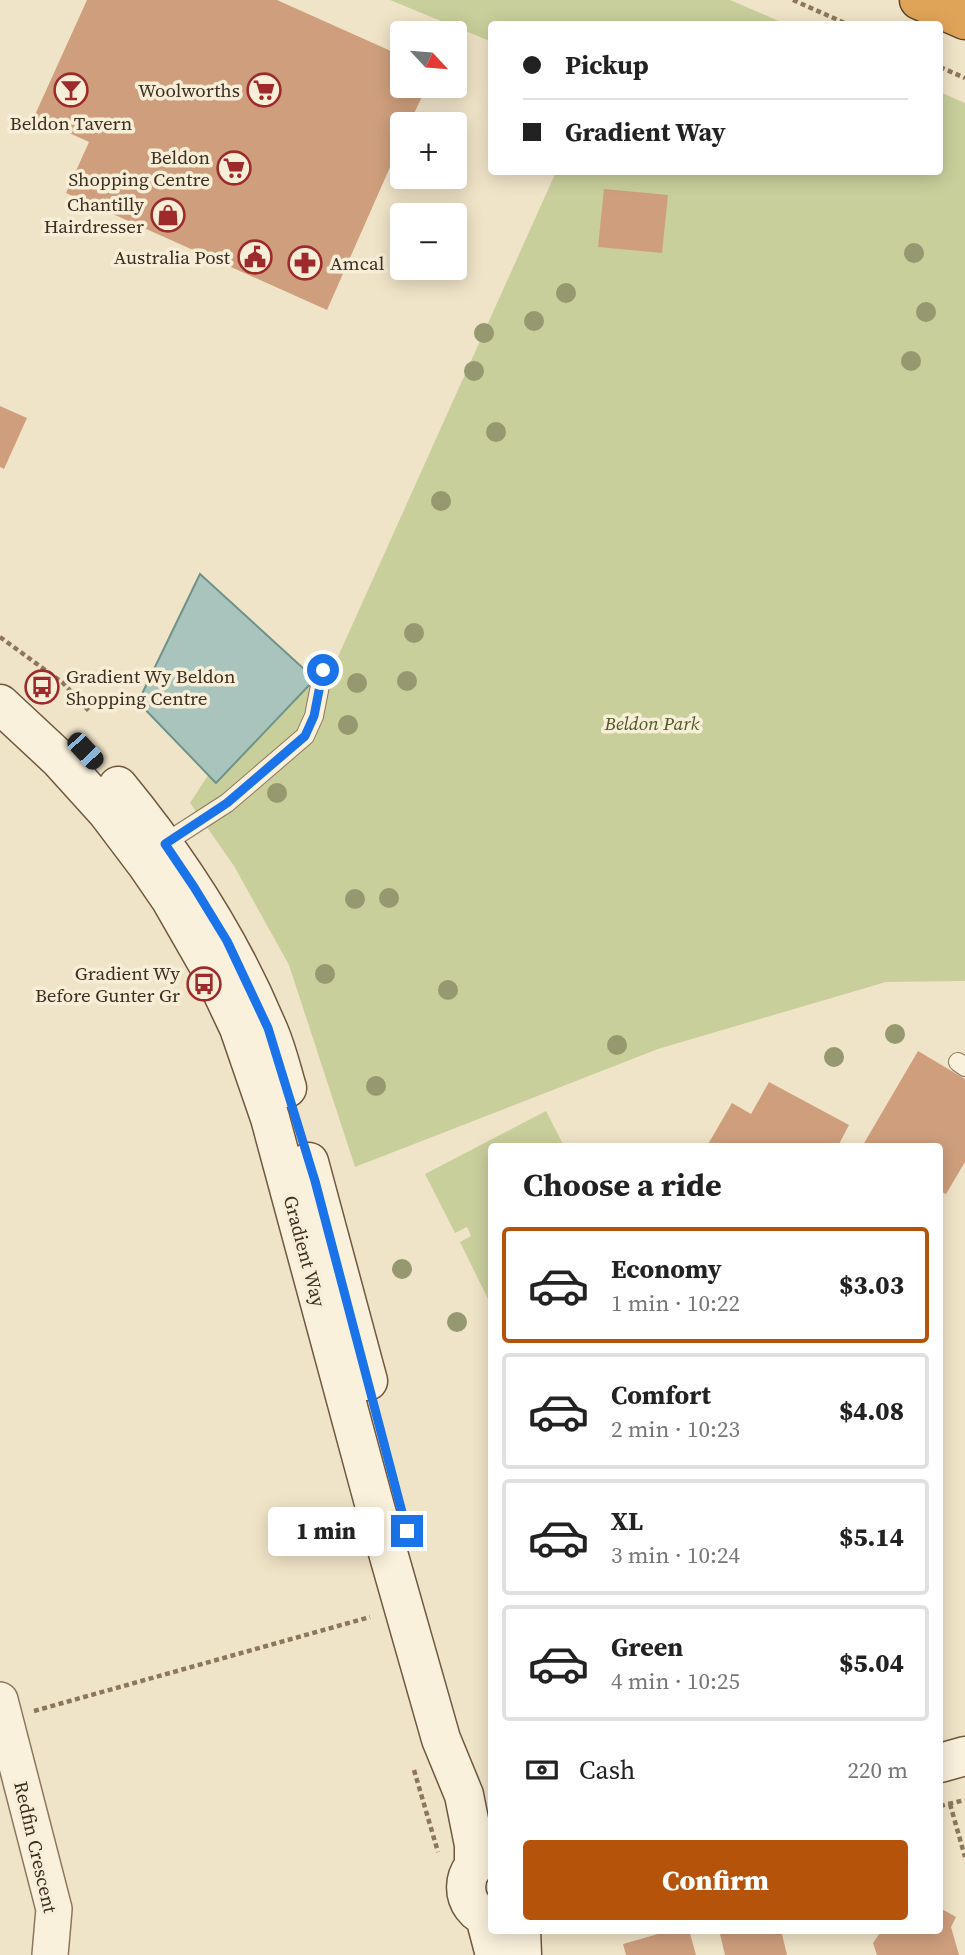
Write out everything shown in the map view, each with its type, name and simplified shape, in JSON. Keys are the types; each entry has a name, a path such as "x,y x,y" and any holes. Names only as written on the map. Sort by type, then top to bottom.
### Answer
{"highway":[{"path":"919,0 965,20"}],"street":[{"name":"Gradient Way","path":"0,673 71,735 115,782 165,844 227,941 268,1028 315,1181 460,1726 488,1786"},
{"name":"Gradient Way","path":"0,704 60,759 107,812 171,900 214,975 239,1028 270,1118 441,1740 464,1795 474,1846 468,1859 466,1894 474,1910 488,1918"},
{"name":"Redfin Crescent","path":"3,1709 54,1909 50,1955"},
{"path":"943,1762 965,1756"},
{"path":"491,1934 495,1955"},
{"path":"521,1934 522,1955"}],"lane":[{"path":"165,844 227,803 305,736 314,716 323,670"}],"path":[{"path":"793,0 840,21"},
{"path":"943,68 965,78"},
{"path":"0,637 63,683 89,711"},
{"path":"3,1709 370,1617 374,1630"},
{"path":"414,1769 468,1859"},
{"path":"951,1792 965,1800"},
{"path":"951,1792 965,1857"}],"green space":[{"path":"390,0 730,0 779,21 488,21 488,40 467,32 467,21 441,21"},
{"name":"Beldon Park","path":"943,93 965,103 965,981 886,982 658,1049 355,1167 289,965 234,866 190,803 227,746 308,670 332,670 555,175 943,175"},
{"path":"546,1111 562,1143 488,1143 488,1299 460,1242 471,1236 467,1227 455,1233 425,1174"}],"water":[{"path":"200,574 315,679 216,783 138,702"}],"building":[{"name":"Beldon Shopping Centre","path":"87,0 277,0 390,51 390,98 421,98 415,112 390,112 390,167 327,310 66,193 89,142 34,117"},
{"path":"604,189 668,195 662,253 598,247"},
{"path":"0,406 27,418 4,469 0,467"},
{"path":"918,1051 965,1079 965,1162 946,1194 943,1192 943,1143 864,1143"},
{"path":"769,1082 849,1125 840,1143 709,1143 732,1103 751,1114"},
{"path":"943,1910 956,1917 951,1927 959,1955 877,1955 873,1943 879,1934 943,1934"},
{"path":"658,1934 690,1934 696,1955 626,1955 623,1944"},
{"path":"720,1934 782,1934 787,1955 725,1955"}],"place":[{"name":"Beldon Tavern","path":"71,90"},
{"name":"Woolworths","path":"264,90"},
{"name":"Beldon Shopping Centre","path":"234,168"},
{"name":"Chantilly Hairdresser","path":"168,215"},
{"name":"Australia Post","path":"255,257"},
{"name":"Amcal","path":"305,263"},
{"name":"Gradient Wy Beldon Shopping Centre","path":"42,687"},
{"name":"Gradient Wy Before Gunter Gr","path":"204,984"}],"route":[{"path":"323,670 314,716 305,736 227,803 194,822 165,844 227,941 268,1028 315,1181 407,1531"}]}
